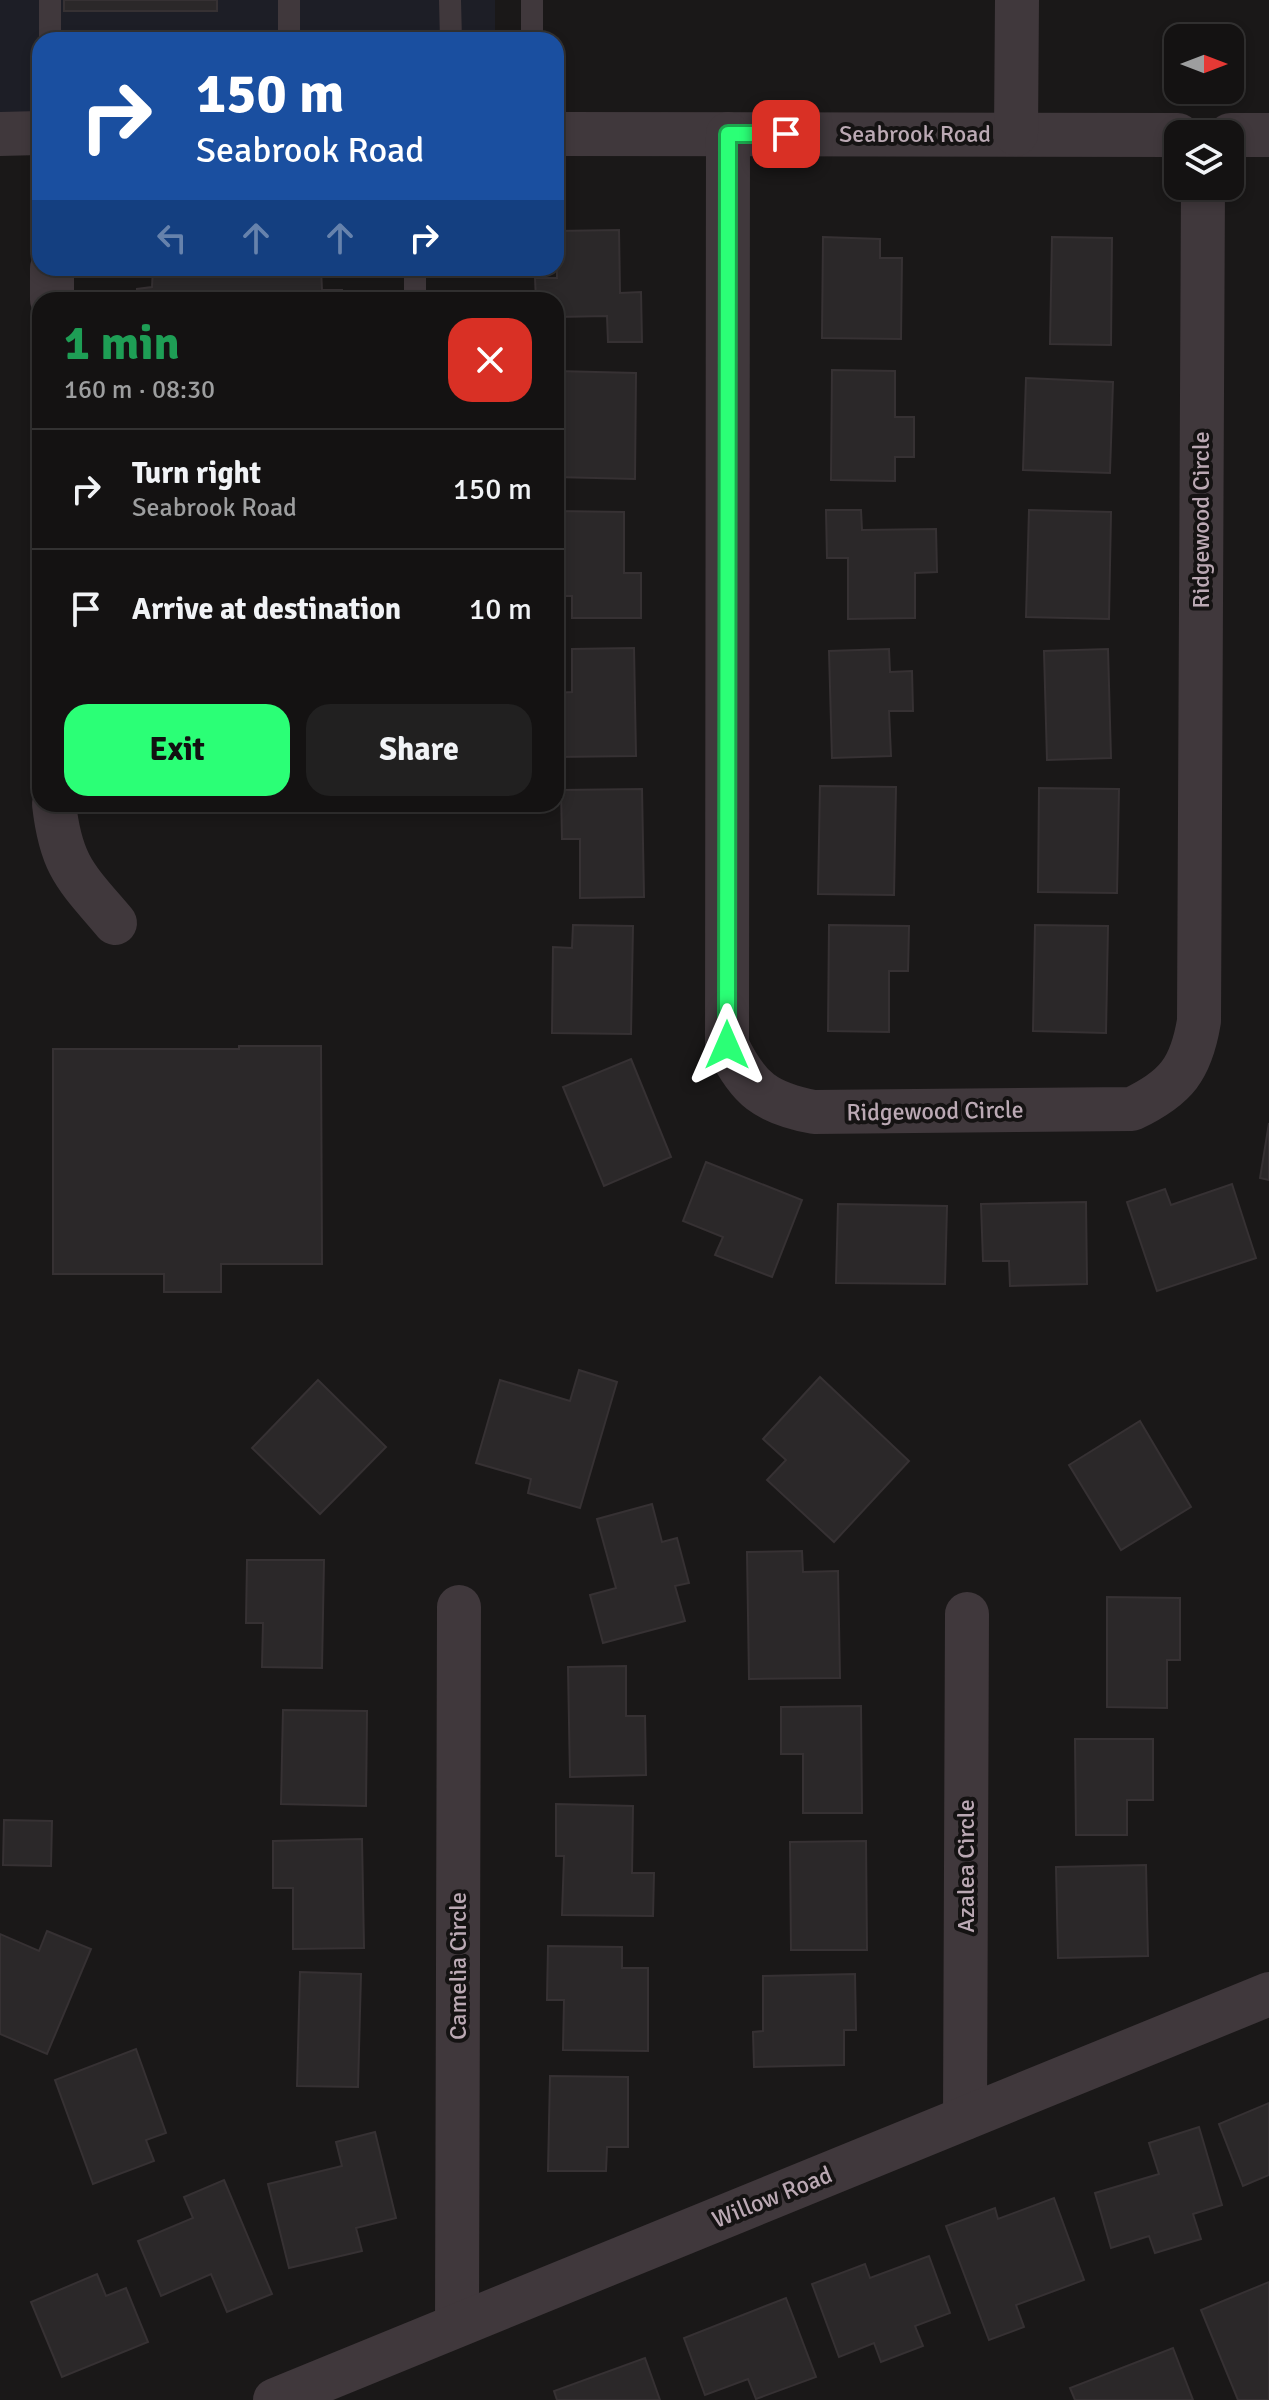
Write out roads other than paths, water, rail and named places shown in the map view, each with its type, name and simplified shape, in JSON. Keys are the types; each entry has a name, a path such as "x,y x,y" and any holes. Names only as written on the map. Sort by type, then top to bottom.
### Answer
{"street":[{"path":"1016,134 1017,0"},
{"path":"0,134 32,133"},
{"name":"Seabrook Road","path":"564,134 1164,135"},
{"name":"Ridgewood Circle","path":"728,134 727,1045 739,1071 759,1093 784,1106 814,1112 1132,1109 1159,1096 1180,1077 1194,1051 1199,1021 1203,200"},
{"path":"1244,135 1269,135"},
{"path":"55,812 62,852 73,873 115,923"},
{"name":"Camelia Circle","path":"457,2325 459,1607"},
{"name":"Azalea Circle","path":"965,2118 967,1614"},
{"name":"Willow Road","path":"275,2400 1269,1994"}],"lane":[{"path":"50,0 50,32"},
{"path":"289,0 289,32"},
{"path":"450,0 451,32"},
{"path":"532,0 532,32"}]}
